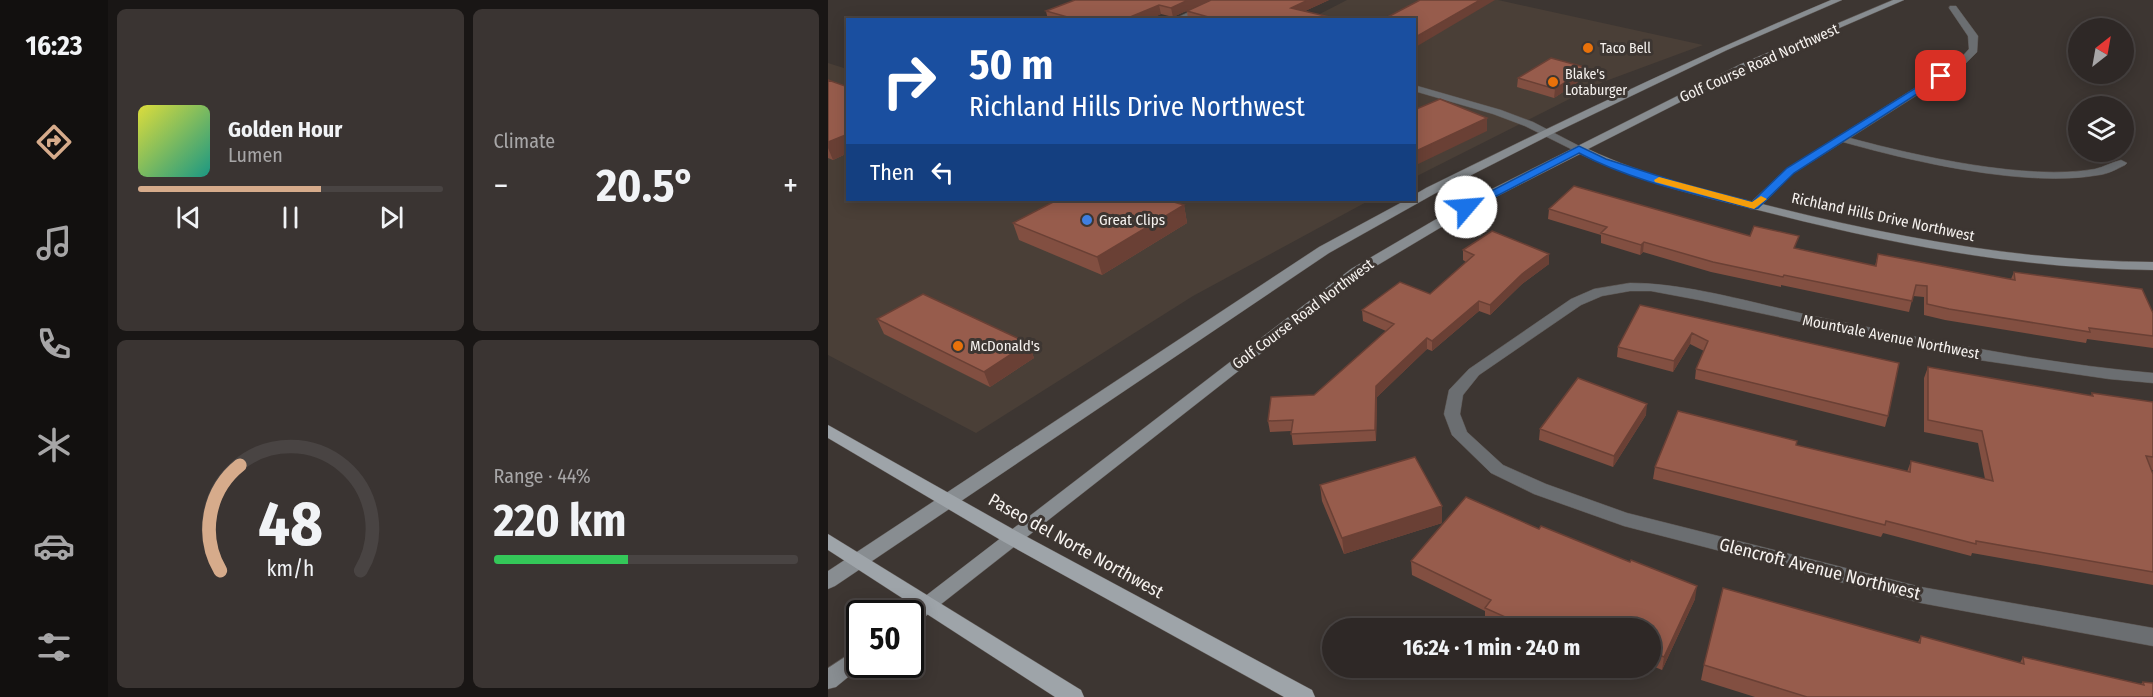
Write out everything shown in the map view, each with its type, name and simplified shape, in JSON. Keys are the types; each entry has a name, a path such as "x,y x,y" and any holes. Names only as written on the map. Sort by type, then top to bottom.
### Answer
{"main road":[{"name":"Golf Course Road Northwest","path":"1416,199 1546,133 1724,48 1838,0"},
{"name":"Golf Course Road Northwest","path":"924,606 1356,272 1466,207 1744,66 1900,0"},
{"name":"Richland Hills Drive Northwest","path":"1579,149 1602,161 1676,186 1825,224 1973,253 2101,267 2152,267"},
{"name":"Golf Course Road Northwest","path":"828,581 1324,250 1412,201"},
{"name":"Paseo del Norte Northwest","path":"828,431 1011,537 1304,697"},
{"path":"828,542 856,561 904,600"},
{"path":"924,614 1073,697"},
{"path":"828,680 846,666"}],"street":[{"path":"1181,18 1222,0"},
{"path":"1754,206 1790,171 1961,63 1974,50 1973,36 1953,8"},
{"path":"1416,89 1497,112 1579,149"},
{"path":"1839,138 1896,154 2005,172 2066,175 2099,172 2121,163"},
{"name":"Mountvale Avenue Northwest","path":"1497,469 1460,435 1452,414 1455,394 1474,372 1575,302 1599,292 1630,287 1660,289 1979,355 2109,374 2153,378"},
{"name":"Glencroft Avenue Northwest","path":"1497,469 1540,489 1624,519 1794,564 1921,595 2153,637"}],"shaded area":[{"path":"1347,0 1498,0 1703,45 1603,82 1416,176 1416,18 1312,18"},
{"path":"828,63 846,69 846,201 1368,201 1193,296 976,433 828,355"}],"building":[{"path":"1075,0 1188,0 1171,8 1159,5 1128,18 1071,18 1046,11"},
{"path":"1211,0 1308,0 1291,8 1334,18 1212,18 1187,11"},
{"path":"1420,0 1480,0 1416,37 1416,18 1386,18"},
{"path":"1551,58 1588,68 1555,89 1518,78"},
{"path":"828,80 846,86 846,135 828,142"},
{"path":"1440,99 1487,118 1416,151 1416,109"},
{"path":"1574,186 1750,236 1754,226 1799,236 1794,248 1876,266 1878,254 2015,280 2014,272 2142,289 2153,313 2153,336 2089,328 2090,332 1949,309 1927,304 1927,286 1916,285 1912,301 1713,262 1644,242 1641,245 1601,233 1607,227 1549,209"},
{"path":"1055,201 1170,201 1184,205 1097,257 1013,223"},
{"path":"1492,231 1549,254 1522,274 1490,305 1479,301 1432,341 1427,338 1376,386 1375,430 1291,434 1293,420 1268,421 1271,397 1314,395 1394,324 1362,310 1400,282 1430,294 1474,255 1463,250"},
{"name":"McDonald's","path":"923,294 1028,343 984,372 877,319"},
{"path":"1640,305 1899,363 1888,416 1696,369 1708,341 1692,333 1674,361 1618,347"},
{"path":"1928,367 2093,396 2092,393 2153,402 2153,457 2146,456 2153,474 2153,572 1976,541 1976,544 1886,521 1885,525 1655,467 1678,411 1797,441 1796,445 1910,472 1911,461 1993,481 1982,431 1928,420"},
{"path":"1578,378 1647,404 1614,456 1540,429"},
{"path":"1415,457 1442,506 1342,538 1320,485"},
{"path":"1466,497 1539,529 1541,526 1697,586 1664,657 1661,656 1661,618 1508,618 1485,608 1491,600 1411,561"},
{"path":"1723,588 1920,643 1921,636 2024,664 2023,657 2144,685 2143,682 2153,683 2153,697 1807,697 1704,665"}],"slow traffic":[{"path":"1659,180 1754,206 1761,199"}],"place":[{"name":"Taco Bell","path":"1588,48"},
{"name":"Blake's Lotaburger","path":"1553,82"},
{"name":"Great Clips","path":"1087,220"},
{"name":"McDonald's","path":"958,346"}],"route":[{"path":"1466,207 1579,149 1602,161 1676,186 1754,206 1790,171 1839,138 1941,76"}]}
